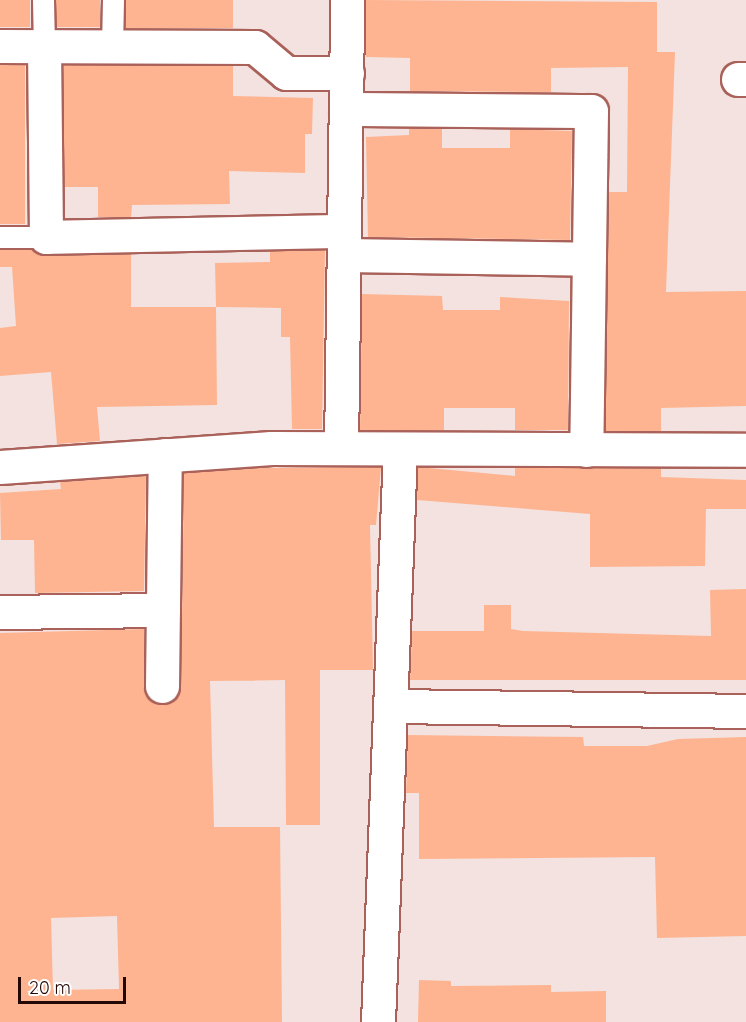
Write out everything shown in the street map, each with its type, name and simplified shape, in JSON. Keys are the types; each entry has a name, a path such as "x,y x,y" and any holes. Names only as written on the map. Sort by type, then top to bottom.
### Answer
{"street":[{"path":"341,448 347,0"},
{"path":"0,46 255,47 286,73 346,73"},
{"path":"44,46 46,237 344,243 589,259"},
{"path":"346,109 591,111 586,450"},
{"path":"0,467 271,448 746,450"},
{"path":"378,1022 392,706 400,449"},
{"path":"162,686 165,455"},
{"path":"0,612 163,610"},
{"path":"392,706 746,711"}],"lane":[{"path":"43,0 44,46"},
{"path":"112,47 113,0"},
{"path":"0,237 46,237"}],"building":[{"path":"0,0 30,0 30,27 0,27"},
{"path":"56,0 100,0 100,27 56,27"},
{"path":"126,0 233,0 233,28 126,28"},
{"path":"366,0 657,2 657,52 675,52 666,292 746,291 746,406 661,408 661,431 605,431 609,192 627,192 628,67 551,68 551,92 410,91 410,58 366,57"},
{"path":"0,65 25,65 25,224 0,224"},
{"path":"63,65 233,66 233,96 313,98 312,134 305,134 305,173 229,171 230,204 132,205 131,217 98,217 98,187 64,187"},
{"path":"409,128 442,129 442,148 510,148 510,129 572,131 570,240 368,237 366,137 409,135"},
{"path":"0,250 33,250 46,256 131,254 131,307 216,307 217,405 97,407 100,441 57,444 51,372 0,376 0,328 16,326 12,267 0,267"},
{"path":"325,250 322,429 292,429 290,337 281,337 281,308 216,307 215,263 270,262 270,251"},
{"path":"362,294 442,296 443,310 500,310 500,297 569,301 568,430 515,430 515,408 444,408 444,430 360,430"},
{"path":"381,467 376,525 370,525 373,670 320,670 320,825 286,825 285,680 210,681 214,827 280,827 282,1022 0,1022 0,633 144,629 145,695 153,702 171,703 181,686 184,473 258,468","holes":["117,916 119,989 53,990 51,918"]},
{"path":"418,467 515,476 515,468 661,468 661,477 746,480 746,509 706,509 705,566 590,567 590,514 417,500"},
{"path":"146,476 144,591 35,593 34,540 1,540 0,493 61,489 60,482"},
{"path":"746,589 746,680 410,680 412,631 484,631 484,605 511,605 511,629 523,631 711,636 710,590"},
{"path":"408,735 583,737 584,746 647,746 678,739 746,737 746,936 657,938 655,857 419,859 419,793 406,793"},
{"path":"419,980 451,981 451,986 551,985 551,992 606,991 606,1022 418,1022"}]}
